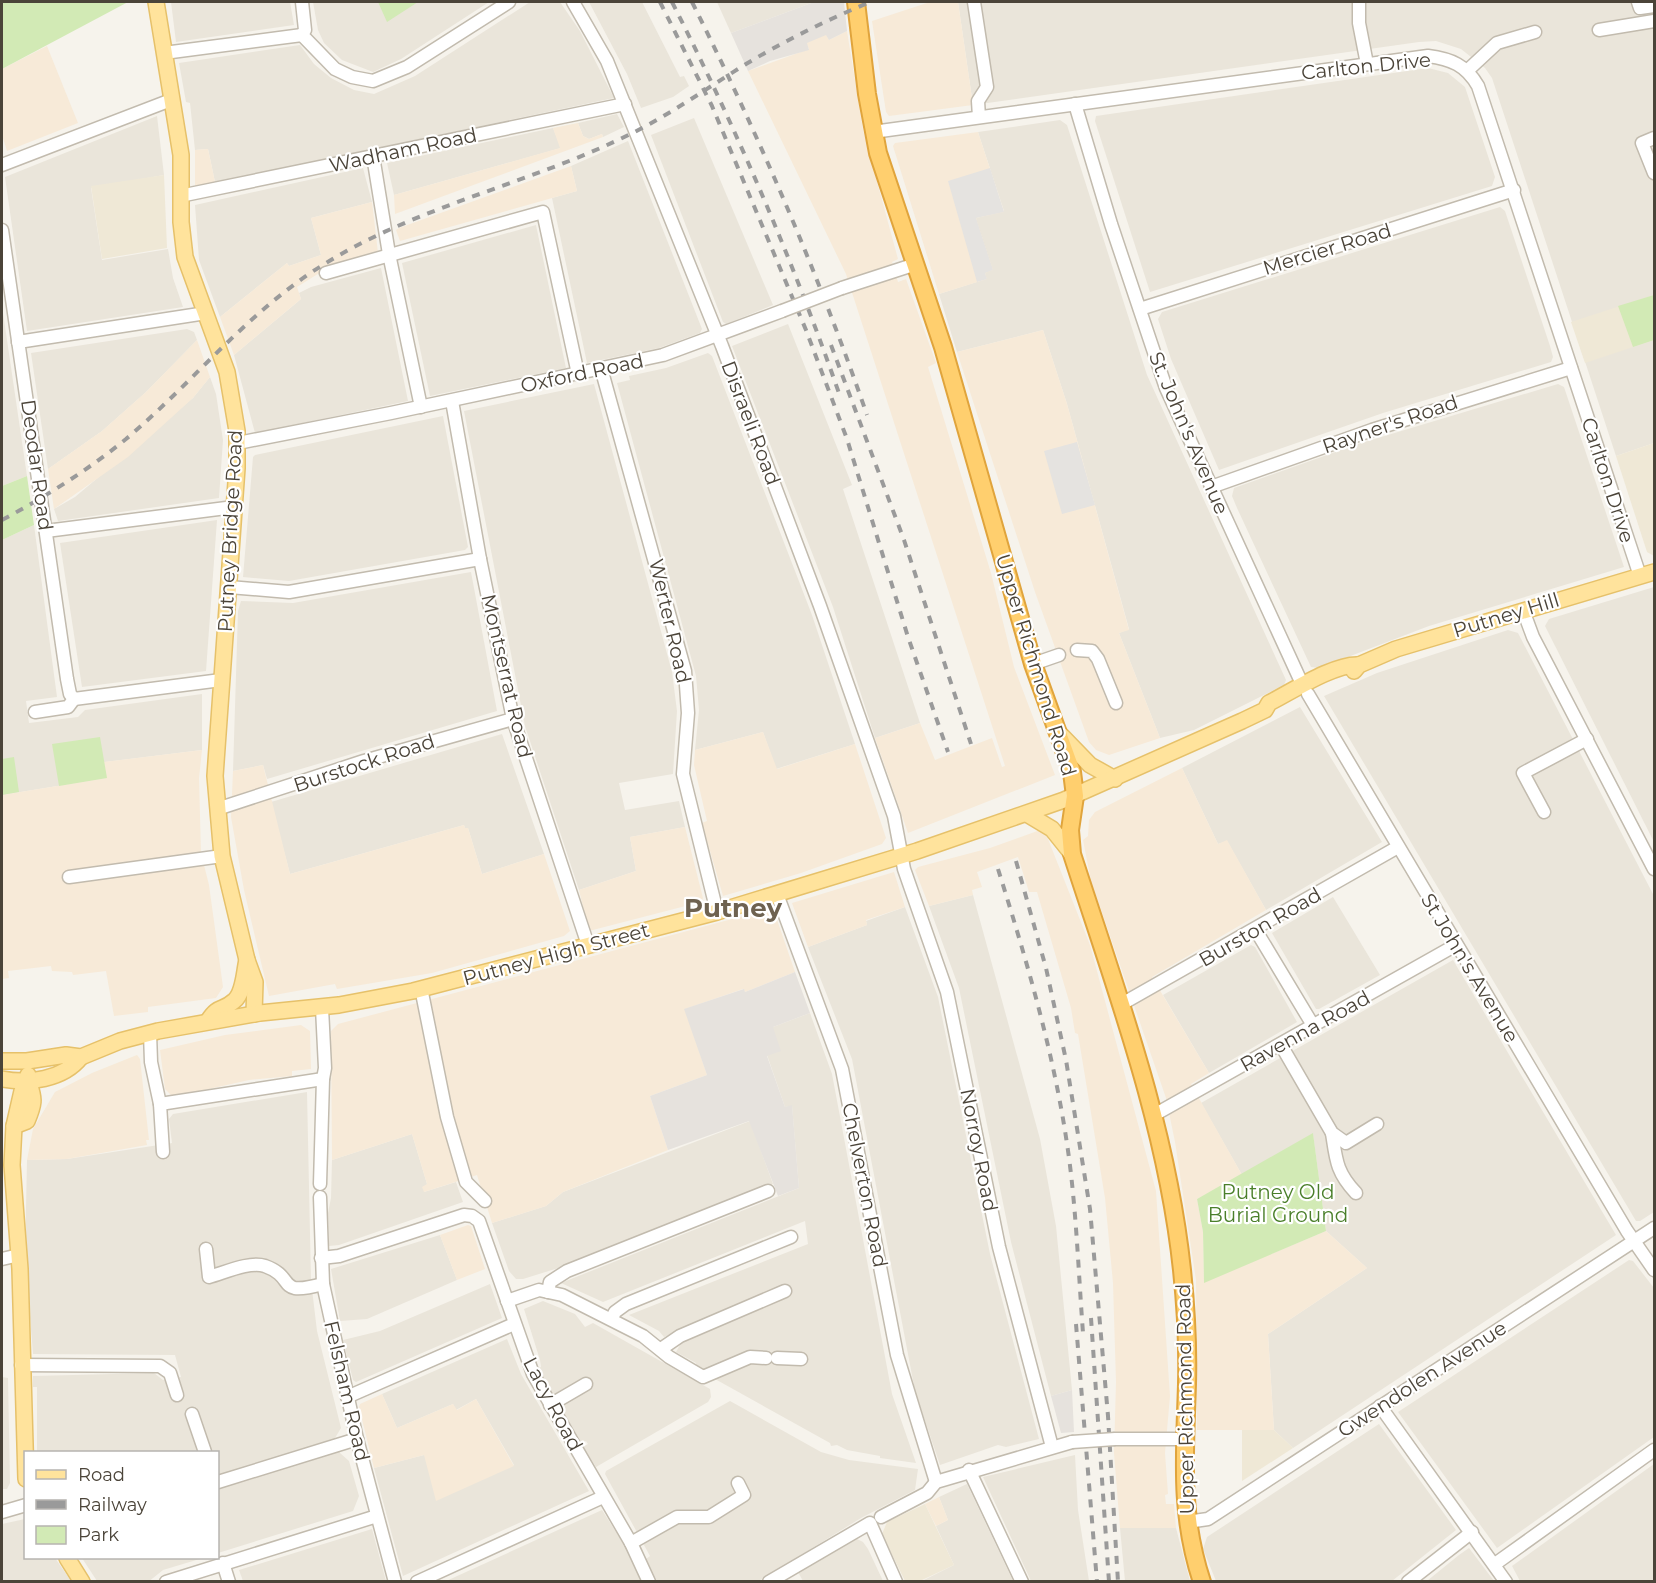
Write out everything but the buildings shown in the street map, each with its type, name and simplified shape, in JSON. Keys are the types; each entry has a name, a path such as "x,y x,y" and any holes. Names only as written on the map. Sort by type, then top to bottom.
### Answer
{"highway":[{"name":"Upper Richmond Road","path":"856,2 873,132 943,347 1033,664 1072,772 1075,796 1070,830 1072,854 1154,1115 1167,1166 1182,1271 1188,1354 1183,1484 1187,1522 1202,1581"}],"main road":[{"name":"Putney Bridge Road","path":"156,2 181,155 180,196 185,257 227,372 234,405 238,443 215,776 222,856 247,960 255,981 254,1014"},
{"name":"Putney Hill","path":"1075,796 1265,710 1274,712 1306,690 1354,672 1359,665 1396,649 1647,574"},
{"path":"1058,732 1090,765 1115,779"},
{"name":"Putney High Street","path":"2,1061 27,1061 66,1055 81,1057 150,1033 208,1021 322,1008 422,988 717,912 1027,814 1075,796"},
{"path":"1027,814 1052,829 1072,854"},
{"name":"Putney Bridge Road","path":"208,1021 215,1009 232,1003 238,997 247,960"},
{"path":"14,1126 10,1111 11,1097 3,1080 29,1082 50,1077 74,1066 81,1057"},
{"path":"25,1451 19,1255 12,1165 14,1126 22,1091 29,1082 27,1061"},
{"path":"68,1559 82,1581"}],"street":[{"path":"302,2 304,30 302,35"},
{"path":"302,35 335,69 352,77 373,81 407,67 509,2"},
{"name":"Disraeli Road","path":"573,2 607,61 717,336 820,606 894,816 901,854"},
{"path":"974,2 987,87 978,101 979,117"},
{"path":"1359,2 1359,23 1367,63"},
{"path":"1638,2 1640,8 1654,6"},
{"path":"1599,30 1654,21"},
{"path":"1468,70 1497,43 1535,32"},
{"path":"164,53 302,35"},
{"name":"Carlton Drive","path":"873,132 1367,63 1428,56 1455,62 1468,70 1478,86 1571,368 1647,574"},
{"path":"2,165 171,100"},
{"name":"Wadham Road","path":"180,196 625,104"},
{"name":"St. John's Avenue","path":"1075,104 1110,224 1166,388 1306,690"},
{"path":"1654,138 1642,142 1654,173"},
{"path":"373,156 389,254 421,407"},
{"name":"Mercier Road","path":"1140,309 1514,190"},
{"path":"326,273 543,212 578,374"},
{"name":"Deodar Road","path":"2,230 68,687 74,699"},
{"name":"Oxford Road","path":"238,443 452,401 663,355 842,288 916,264"},
{"path":"18,342 206,313"},
{"name":"Werter Road","path":"601,368 685,671 688,713 683,774 717,912"},
{"name":"Rayner's Road","path":"1211,487 1378,428 1571,368"},
{"name":"Montserrat Road","path":"452,401 480,559 513,719 588,945"},
{"path":"46,531 234,507"},
{"path":"229,587 289,592 480,559"},
{"path":"1523,610 1533,637 1654,869"},
{"path":"1077,650 1092,651 1098,659 1116,703"},
{"path":"1033,664 1059,655"},
{"path":"35,712 68,706 74,699 221,680"},
{"name":"St John's Avenue","path":"1306,690 1456,945 1634,1241 1654,1270"},
{"name":"Burstock Road","path":"217,809 364,761 513,719"},
{"path":"1544,812 1523,773 1587,740"},
{"name":"Burston Road","path":"1120,1005 1398,847"},
{"name":"Norroy Road","path":"901,854 947,992 999,1248 1052,1447"},
{"path":"69,877 222,856"},
{"name":"Chelverton Road","path":"777,894 842,1069 897,1355 936,1482"},
{"path":"1255,929 1314,1027"},
{"name":"Ravenna Road","path":"1154,1115 1314,1027 1456,945"},
{"path":"422,988 436,1071 456,1149 466,1182 485,1202"},
{"path":"320,1184 322,1079 326,1068 322,1008"},
{"path":"150,1033 151,1062 160,1104 164,1152"},
{"path":"1281,1045 1332,1133 1346,1143 1377,1124"},
{"path":"160,1104 322,1079"},
{"path":"1332,1133 1334,1157 1347,1184 1356,1193"},
{"path":"548,1292 550,1282 567,1271 768,1191"},
{"name":"Felsham Road","path":"320,1197 323,1284 357,1439 395,1581"},
{"name":"Lacy Road","path":"321,1258 339,1256 464,1215 476,1219 483,1228 533,1374 631,1544 649,1581"},
{"name":"Gwendolen Avenue","path":"1187,1522 1208,1519 1654,1228"},
{"path":"612,1318 615,1312 626,1304 791,1237"},
{"path":"206,1249 209,1277 246,1266 264,1266 279,1275 291,1289 299,1291 323,1284"},
{"path":"2,1259 19,1255"},
{"path":"507,1301 531,1291 548,1292 612,1318 702,1377 750,1357 801,1359"},
{"path":"665,1353 680,1336 785,1291"},
{"path":"347,1397 514,1324"},
{"path":"21,1365 160,1366 170,1373 177,1395"},
{"path":"550,1405 586,1384"},
{"path":"1380,1406 1506,1581"},
{"path":"192,1414 205,1451"},
{"path":"219,1482 357,1439"},
{"path":"881,1517 927,1493 936,1482 969,1470 1052,1447 1072,1442 1115,1439 1184,1439"},
{"path":"1495,1564 1654,1450"},
{"path":"969,1470 1022,1581"},
{"path":"631,1544 677,1517 709,1517 744,1495 738,1483"},
{"path":"417,1581 603,1497"},
{"path":"2,1512 24,1506"},
{"path":"166,1581 377,1516"},
{"path":"769,1581 870,1523 896,1581"},
{"path":"1408,1581 1472,1532"},
{"path":"223,1563 229,1581"}],"shaded area":[{"path":"171,2 290,2 294,25 176,42"},
{"path":"313,2 489,2 401,59 373,72 342,60 324,43 318,30"},
{"path":"530,2 560,2 580,31 614,98 215,182 208,149 195,150 190,103 186,102 179,63 300,45 314,64 331,78 354,90 374,94 415,76"},
{"path":"589,2 642,2 680,77 684,76 689,86 673,97 641,108 627,74"},
{"path":"717,2 814,2 731,33"},
{"path":"814,2 844,2 847,31 829,40 826,35 807,43 809,50 770,61 748,71 731,33"},
{"path":"930,2 958,2 973,105 889,116 886,112 872,21"},
{"path":"958,2 1654,2 1654,443 1616,456 1492,78 1485,68 1461,49 1436,41 1419,42 973,105"},
{"path":"847,31 863,130 898,259 892,262 898,282 906,279 936,363 928,367 991,573 1014,667 1055,775 908,833 875,738 920,723 935,760 992,738 1002,767 1005,766 846,274 748,71 809,49 806,43 826,34 829,40"},
{"path":"47,46 78,123 7,151 2,135 2,69"},
{"path":"1428,68 1448,73 1465,87 1495,177 1492,186 1150,292 1095,121 1096,116"},
{"path":"617,114 624,127 603,137 602,134 589,139 583,136 578,123"},
{"path":"157,116 164,175 91,188 102,260 168,249 173,278 183,307 27,331 5,177"},
{"path":"694,118 773,305 726,324 723,322 651,135"},
{"path":"1060,120 1067,125 1147,375 1286,680 1284,685 1194,730 1160,738 1119,633 1129,629 1067,404 1043,330 957,352 939,294 986,279 976,218 1004,211 978,132"},
{"path":"578,123 583,136 589,139 602,134 603,137 395,214 394,195 560,148 553,128"},
{"path":"553,128 561,148 394,195 387,163"},
{"path":"978,132 1004,212 976,218 993,270 985,273 987,279 939,294 893,146 895,143"},
{"path":"628,141 702,329 700,333 659,348 587,363 552,198 577,191 571,166"},
{"path":"208,149 215,182 195,186 195,150"},
{"path":"571,166 577,191 400,241 396,230 399,228"},
{"path":"363,168 372,202 311,218 321,255 289,266 287,263 220,317 199,260 195,205"},
{"path":"990,168 1004,212 976,218 993,270 985,273 987,279 977,282 948,181"},
{"path":"164,175 167,248 102,259 91,186"},
{"path":"372,202 378,253 329,267 297,287 301,299 234,355 220,317 287,263 289,266 321,255 311,218"},
{"path":"1500,207 1505,211 1550,346 1553,357 1551,362 1383,413 1219,470 1171,359 1158,319 1162,312"},
{"path":"536,225 566,368 430,396 402,263"},
{"path":"381,268 408,401 255,433 234,355 301,299 299,293 311,287"},
{"path":"1654,295 1654,340 1585,363 1571,322"},
{"path":"2,306 27,476 2,486"},
{"path":"788,324 852,485 843,489 920,723 875,738 833,607 732,346"},
{"path":"187,329 194,332 197,340 146,392 102,431 48,469 31,353"},
{"path":"1043,330 1067,404 1129,630 1119,633 1160,738 1109,755 1096,750 1089,742 1035,592 957,352"},
{"path":"197,340 210,377 193,398 128,457 54,509 48,469 102,431 146,392"},
{"path":"708,353 712,356 812,615 855,744 776,769 763,732 695,750 699,710 696,676 617,383 630,380 629,376 666,368"},
{"path":"210,377 216,394 223,440 219,498 58,521 54,509 75,497 193,398"},
{"path":"594,384 672,672 677,711 673,774 619,783 625,810 679,801 685,827 630,837 636,871 579,890 525,726 464,411"},
{"path":"1558,384 1564,387 1624,567 1429,626 1319,668 1311,667 1237,508 1232,496 1234,488 1358,444"},
{"path":"443,416 468,547 465,550 289,581 243,577 255,455"},
{"path":"1077,442 1095,505 1062,514 1044,451"},
{"path":"1654,443 1654,556 1647,552 1616,456"},
{"path":"217,520 206,671 82,687 60,543"},
{"path":"34,525 57,697 26,701 29,723 78,717 85,710 202,694 202,750 105,762 107,778 2,795 2,540"},
{"path":"471,572 497,711 267,779 263,765 233,771 238,611 241,601 293,603"},
{"path":"1654,587 1654,842 1545,626 1549,619"},
{"path":"1508,630 1518,633 1654,896 1654,1212 1640,1221 1636,1221 1324,696 1377,673"},
{"path":"1300,707 1382,842 1266,910 1227,841 1218,844 1182,768"},
{"path":"763,732 777,769 855,744 886,838 882,844 801,873 723,896 702,823 707,821 694,765 695,750"},
{"path":"502,734 544,854 482,874 468,828 465,829 464,825 290,874 271,802"},
{"path":"202,750 199,778 201,853 209,885 223,987 216,998 148,1007 148,1012 114,1016 106,971 73,975 72,972 52,971 51,966 8,971 9,978 2,979 2,795 106,778 104,762"},
{"path":"263,765 290,874 464,825 468,828 482,874 544,854 570,931 564,936 432,973 337,989 335,984 269,996 244,890 231,817 233,771"},
{"path":"1182,768 1218,844 1227,840 1266,910 1152,977 1209,1073 1191,1084 1242,1175 1197,1199 1203,1232 1204,1282 1326,1231 1367,1268 1268,1334 1274,1430 1197,1430 1196,1280 1175,1142 1166,1098 1091,881 1083,840 1088,836 1089,820 1095,812"},
{"path":"685,827 703,898 701,902 589,931 579,890 636,871 630,837"},
{"path":"1040,830 1045,832 1090,945 1156,1191 1170,1396 1165,1453 1168,1494 1165,1495 1166,1504 1174,1504 1176,1528 1120,1528 1114,1453 1116,1382 1113,1283 1105,1198 1078,1034 1075,1033 1071,1008 1037,892 1029,892 1018,857 977,872 982,887 972,890 973,895 929,906 915,870 918,867 990,848"},
{"path":"894,872 905,907 866,920 867,925 808,947 792,903"},
{"path":"973,895 1040,1139 1056,1226 1072,1390 1051,1396 1011,1242 959,988 929,906"},
{"path":"1333,897 1380,975 1316,1009 1272,933"},
{"path":"905,907 938,997 990,1254 1039,1439 1006,1447 998,1445 940,1465 915,1391 852,1059 808,947 867,925 866,921"},
{"path":"770,909 774,911 795,972 745,992 743,989 685,1009 707,1075 650,1096 668,1150 563,1192 546,1206 492,1223 477,1175 424,1192 422,1187 427,1184 412,1134 332,1160 331,1031 338,1024"},
{"path":"1251,945 1255,947 1297,1022 1209,1073 1163,995"},
{"path":"1453,960 1616,1235 1293,1448 1274,1430 1268,1334 1367,1268 1326,1231 1313,1134 1242,1175 1201,1103"},
{"path":"795,972 810,1013 773,1027 781,1051 767,1056 785,1107 792,1105 799,1188 778,1196 749,1121 668,1150 650,1096 707,1075 684,1009 744,989 745,992"},
{"path":"810,1013 832,1074 892,1394 916,1463 880,1458 880,1456 847,1450 837,1445 831,1446 830,1443 697,1369 696,1363 676,1352 681,1343 761,1309 757,1298 664,1337 659,1331 629,1315 808,1244 805,1221 603,1302 561,1283 799,1188 792,1106 785,1107 767,1055 773,1027"},
{"path":"301,1025 310,1031 311,1069 292,1071 292,1076 249,1080 173,1097 165,1089 160,1050 225,1035"},
{"path":"137,1055 140,1059 149,1140 146,1140 147,1145 67,1159 27,1160 33,1129 55,1092 92,1073"},
{"path":"307,1092 311,1281 317,1331 341,1428 335,1438 340,1453 349,1461 359,1496 353,1511 219,1553 219,1451 37,1451 37,1387 33,1387 33,1376 154,1373 163,1380 181,1377 175,1355 33,1354 25,1256 27,1160 67,1159 172,1143 169,1119 173,1114"},
{"path":"750,1121 773,1184 568,1265 523,1279 516,1279 509,1271 492,1223 546,1206 563,1192"},
{"path":"412,1134 427,1184 424,1192 456,1182 463,1202 339,1245 329,1246 328,1213 331,1198 332,1160"},
{"path":"471,1226 485,1269 457,1280 440,1235"},
{"path":"440,1235 457,1280 367,1319 340,1321 331,1269"},
{"path":"1629,1260 1633,1261 1654,1288 1654,1437 1497,1548 1398,1412"},
{"path":"490,1284 502,1318 356,1382 353,1380 343,1340 380,1331"},
{"path":"543,1301 575,1314 585,1327 593,1323 710,1389 711,1397 708,1402 596,1467 583,1447 588,1444 586,1441 582,1443 559,1405 592,1385 588,1378 554,1399 536,1369 541,1367 540,1360 524,1309"},
{"path":"507,1339 521,1374 589,1491 403,1576 374,1468 424,1455 514,1465 476,1399 456,1410 453,1404 397,1428 382,1394"},
{"path":"2,1377 8,1378 10,1483 7,1489 2,1489"},
{"path":"1072,1390 1074,1432 1061,1433 1051,1396"},
{"path":"382,1394 397,1428 453,1404 457,1410 476,1399 514,1466 436,1501 424,1455 374,1468 359,1407 360,1404"},
{"path":"730,1401 821,1452 849,1460 918,1469 915,1490 861,1518 757,1582 657,1581 646,1559 650,1556 605,1474 606,1471"},
{"path":"1379,1424 1456,1530 1392,1581 1216,1581 1203,1549 1207,1537"},
{"path":"1242,1430 1274,1430 1293,1448 1242,1481"},
{"path":"1075,1455 1078,1510 1089,1581 1031,1581 983,1477"},
{"path":"1654,1464 1654,1581 1520,1581 1512,1566"},
{"path":"967,1484 1013,1581 920,1582 954,1565 936,1526 948,1520 939,1497"},
{"path":"939,1497 948,1520 936,1526 925,1504"},
{"path":"925,1504 954,1565 920,1581 905,1581 882,1534 887,1522"},
{"path":"602,1510 632,1557 642,1582 444,1582"},
{"path":"24,1519 24,1559 56,1559 71,1581 2,1581 2,1524"},
{"path":"1120,1528 1176,1528 1190,1581 1125,1581"},
{"path":"372,1529 386,1581 243,1581 239,1570"},
{"path":"857,1539 863,1542 868,1549 883,1581 803,1581 798,1572"},
{"path":"1469,1548 1494,1581 1427,1581 1459,1555"},
{"path":"83,1559 200,1559 163,1570 148,1582 97,1581"}],"green space":[{"path":"2,2 128,2 2,69"},
{"path":"378,2 418,2 387,22"},
{"path":"1654,295 1654,340 1633,347 1618,306"},
{"path":"27,476 34,525 2,540 2,486"},
{"path":"100,737 107,778 59,786 52,744"},
{"path":"14,757 19,792 2,795 2,759"},
{"name":"Putney Old Burial Ground","path":"1313,1133 1326,1231 1204,1283 1203,1232 1197,1199"}],"railway":[{"path":"660,2 712,106 806,330 847,439 908,637 948,752"},
{"path":"672,2 742,148 784,247 841,399"},
{"path":"692,2 741,103 808,257 867,415"},
{"path":"2,520 97,462 149,418 260,312 309,274 345,252 421,216 579,157 635,132 776,47 870,2"},
{"path":"831,345 904,540 971,744"},
{"path":"1016,861 1046,968 1066,1060 1090,1209 1108,1416 1118,1582"},
{"path":"998,869 1032,982 1059,1096 1073,1194 1083,1333"},
{"path":"1091,1318 1109,1582"},
{"path":"1076,1324 1097,1582"}],"district":[{"name":"Putney","path":"733,908"}]}
